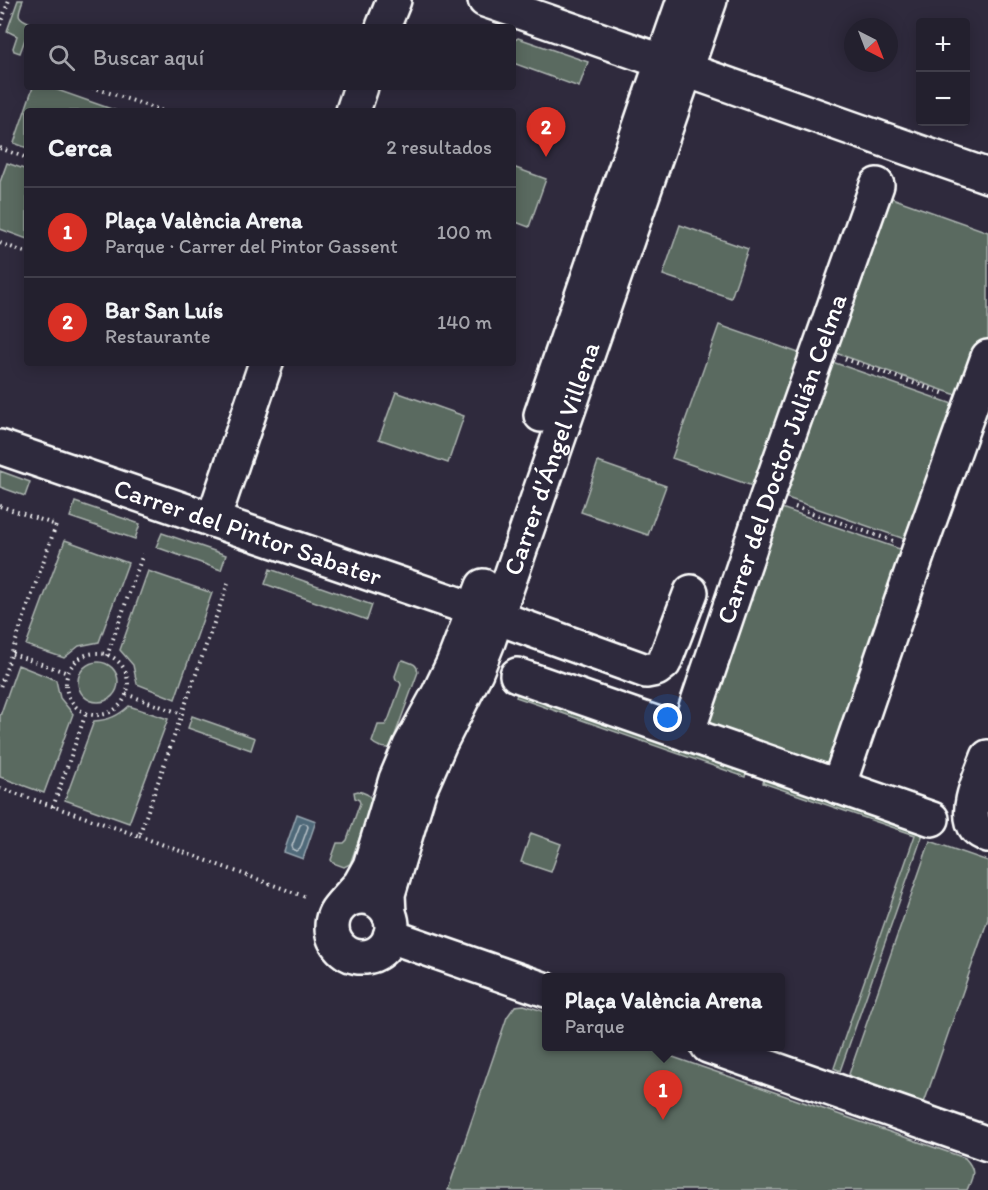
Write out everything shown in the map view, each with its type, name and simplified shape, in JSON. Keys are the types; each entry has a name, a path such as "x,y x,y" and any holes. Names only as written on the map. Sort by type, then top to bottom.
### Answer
{"street":[{"path":"384,24 394,0"},
{"path":"485,0 988,176"},
{"name":"Carrer d'Ángel Villena","path":"674,66 684,0"},
{"name":"Carrer d'Ángel Villena","path":"390,925 388,894 419,791 476,672 485,614 674,66 710,0"},
{"path":"353,108 360,90"},
{"name":"Carrer del Doctor Julián Celma","path":"687,734 767,497 877,185"},
{"path":"838,787 988,357"},
{"path":"213,520 265,366"},
{"name":"Carrer del Pintor Sabater","path":"0,447 646,671 656,669 664,663 691,592"},
{"name":"Carrer d'Ángel Villena","path":"342,904 360,884 370,866 396,779 410,746 453,664 485,614"},
{"path":"517,675 932,819"},
{"path":"988,757 972,802 971,817 977,830 988,836"},
{"path":"368,897 381,904 390,925 386,946 372,956 355,958 340,950 332,935 332,926 333,918 342,904 354,898 368,897"},
{"path":"390,925 542,988"},
{"path":"720,1051 988,1144"}],"path":[{"path":"0,24 9,0"},
{"path":"101,90 154,108"},
{"path":"0,148 24,157"},
{"path":"0,243 24,252"},
{"path":"819,350 971,404"},
{"path":"767,497 919,550"},
{"path":"0,506 56,525 0,687"},
{"path":"106,656 143,554"},
{"path":"139,836 228,583"},
{"path":"12,654 68,673"},
{"path":"92,654 106,656 112,657 126,673 128,684 126,694 115,710 106,714 86,713 78,709 71,701 66,683 68,673 82,657 92,654"},
{"path":"126,694 182,714"},
{"path":"52,807 86,713"},
{"path":"0,788 306,897"}],"green space":[{"path":"18,0 23,0 19,12 20,17 31,23 24,24 24,42 20,53 14,51 13,48 17,36 7,31"},
{"path":"516,39 588,62 579,87 516,64"},
{"path":"32,90 58,90 108,108 26,108"},
{"path":"24,114 24,147 14,143"},
{"path":"7,163 24,169 24,238 0,229 0,182"},
{"path":"516,168 546,179 529,227 516,222"},
{"path":"878,193 988,232 988,340 968,399 824,349"},
{"path":"680,225 748,249 731,298 663,275"},
{"path":"719,325 810,357 764,490 672,458"},
{"path":"821,358 964,408 916,543 773,493"},
{"path":"396,392 464,416 448,463 379,439"},
{"path":"598,462 666,486 648,535 581,512"},
{"path":"0,471 30,482 25,496 0,487"},
{"path":"75,502 140,524 135,539 70,517"},
{"path":"770,504 914,554 839,772 695,722"},
{"path":"162,533 226,555 221,570 156,547"},
{"path":"65,540 128,563 99,642 79,646 64,658 26,645"},
{"path":"270,569 372,605 367,620 265,584"},
{"path":"148,571 212,593 175,699 137,684 133,665 120,650"},
{"path":"403,660 415,665 418,672 391,746 382,747 372,742 378,725 385,725 388,721 401,685 395,676"},
{"path":"98,662 112,668 118,682 112,696 98,702 84,696 78,682 84,668"},
{"path":"18,665 56,680 60,698 73,714 44,793 0,777 0,716"},
{"path":"520,687 748,766 745,777 516,697"},
{"path":"129,706 168,719 129,823 65,800 94,721 113,717"},
{"path":"192,716 255,738 251,750 188,728"},
{"path":"766,773 925,828 840,1071 834,1068 915,835 763,783"},
{"path":"358,791 369,796 372,803 350,864 344,867 331,860 337,843 344,843 347,840 360,803 355,798 354,792"},
{"path":"531,833 561,844 551,872 521,862"},
{"path":"930,841 988,861 988,919 924,1103 848,1077"},
{"path":"524,1005 542,1011 542,1051 656,1051 965,1158 972,1170 971,1181 967,1190 448,1190 507,1017 515,1006"}],"water":[{"path":"297,814 316,821 303,859 284,852"}],"place":[{"name":"Bar San Luís","path":"546,157"},
{"name":"Plaça València Arena","path":"663,1120"}]}
